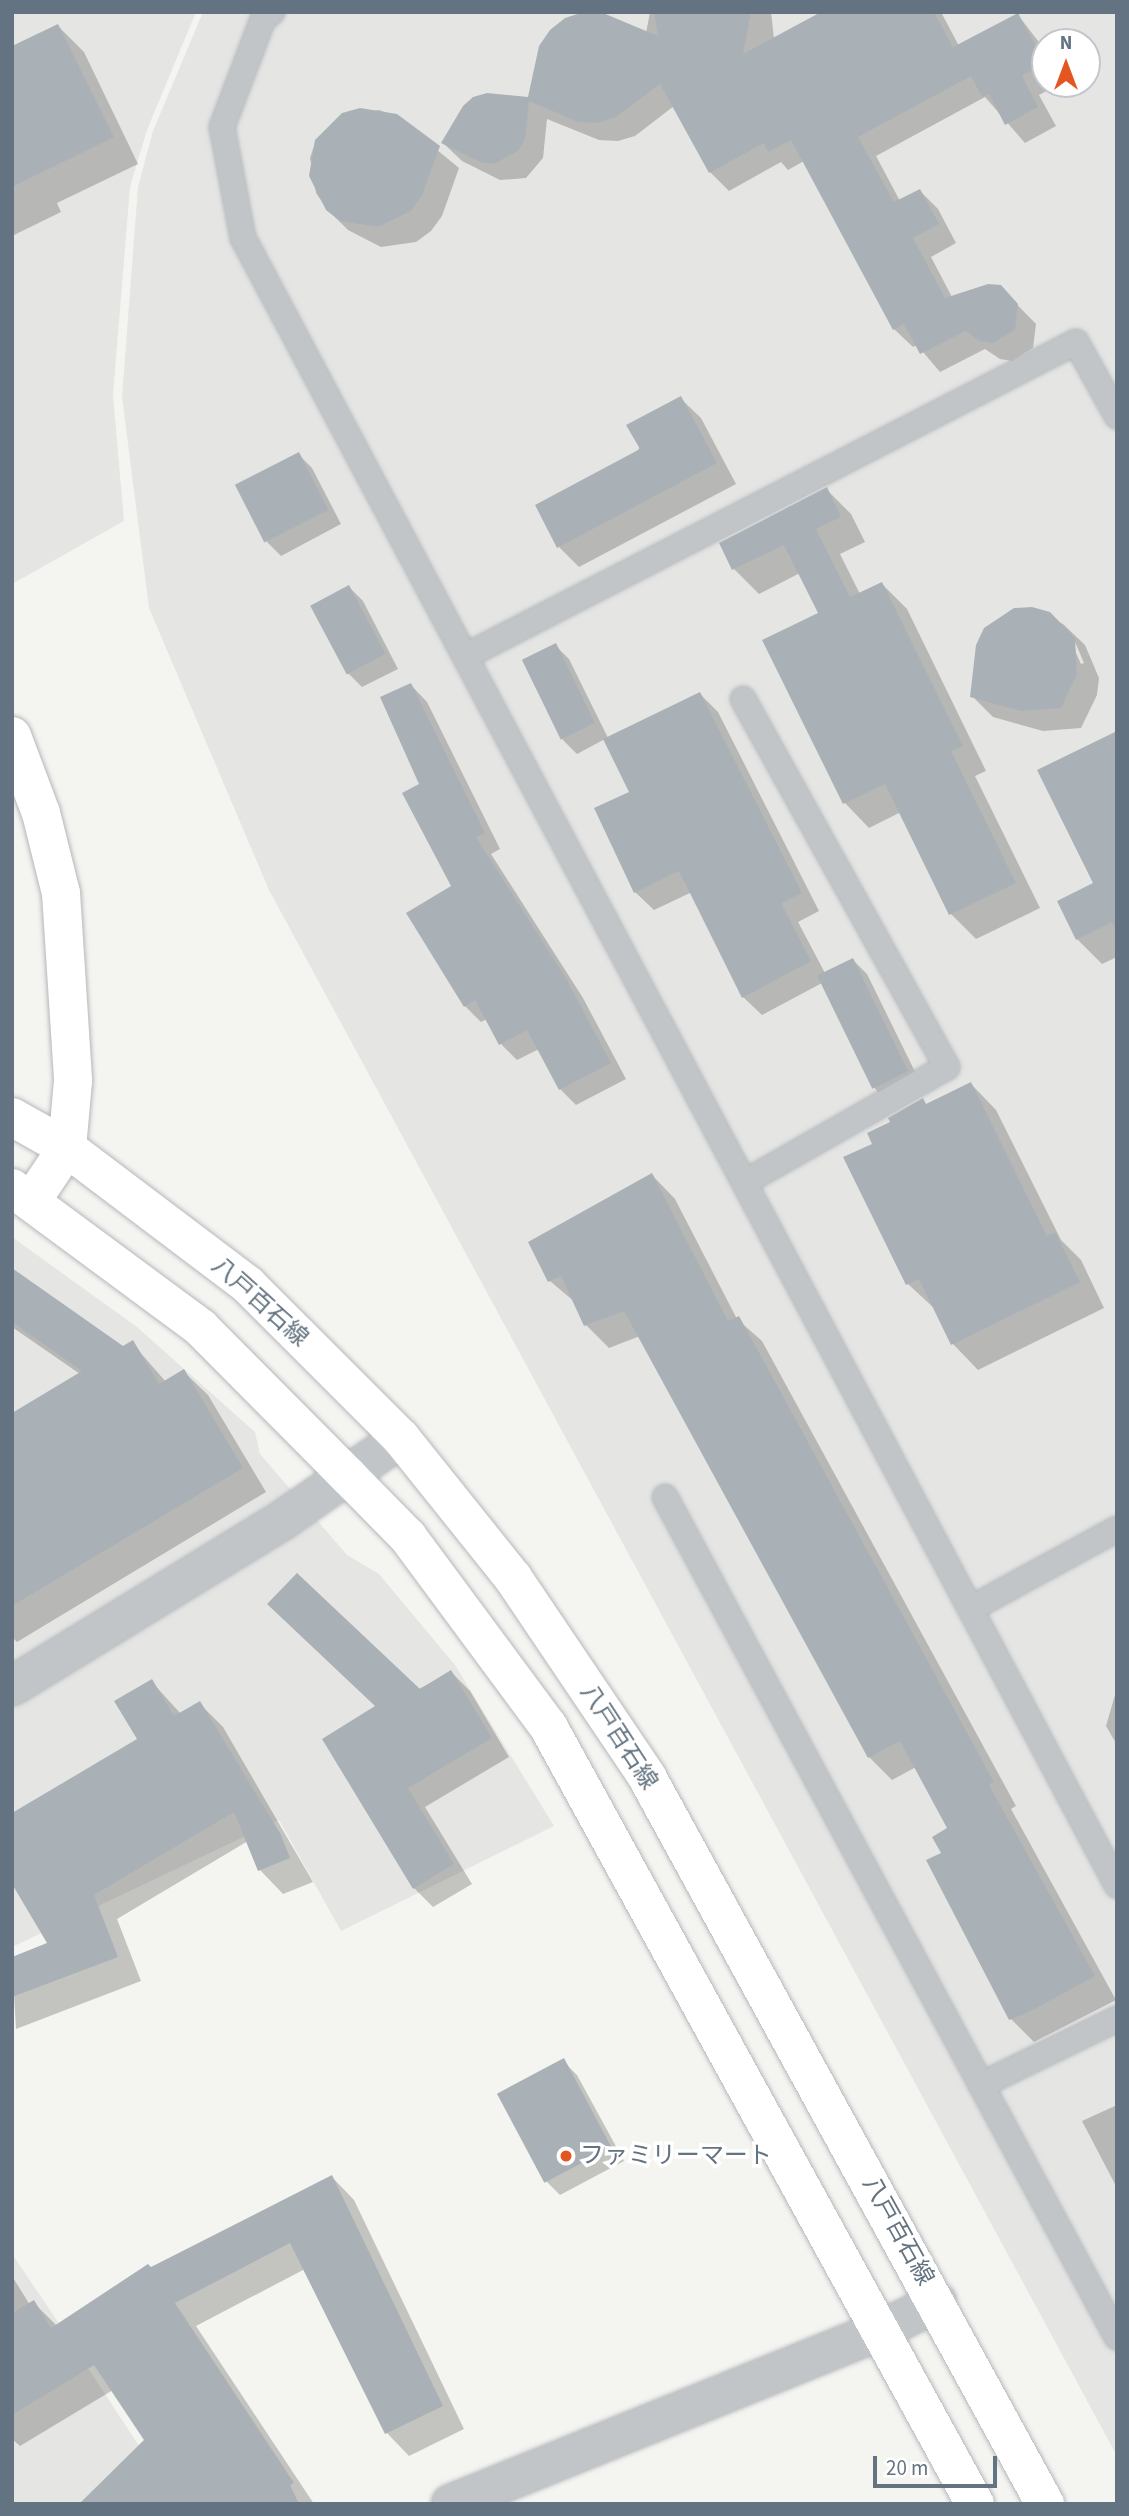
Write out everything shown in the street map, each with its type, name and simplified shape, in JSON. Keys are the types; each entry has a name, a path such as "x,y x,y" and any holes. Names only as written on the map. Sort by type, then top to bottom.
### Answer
{"main road":[{"path":"12,736 41,813 61,893 72,1081 67,1148 22,1194 201,1328 349,1477 408,1537 548,1726 975,2504"},
{"name":"八戸百石線","path":"12,1117 67,1148 248,1285 401,1438 513,1577 647,1777 937,2302 1045,2504"}],"street":[{"path":"12,1686 349,1477 401,1438"},
{"path":"452,2504 880,2331 937,2302"}],"lane":[{"path":"272,12 263,19 222,127 243,238 1117,1885"},
{"path":"466,656 1076,342 1117,416"},
{"path":"743,699 947,1067 745,1182"},
{"path":"665,1497 1117,2337"},
{"path":"972,1608 1117,1529"},
{"path":"981,2085 1117,2019"}],"shaded area":[{"path":"12,12 196,12 147,130 130,187 113,395 124,521 12,584"},
{"path":"203,12 1117,12 1117,2456 269,890 149,608 122,397 138,187 153,131"},
{"path":"12,1237 137,1327 255,1432 260,1454 347,1555 379,1574 455,1665 554,1826 341,1931 279,1820 12,1947"},
{"path":"12,2254 50,2310 177,2504 12,2504"}],"building":[{"path":"584,12 603,13 658,36 654,12 751,12 743,54 821,12 934,12 953,47 1018,13 1031,37 1031,71 1022,76 1038,107 1005,125 989,94 982,97 971,76 858,137 894,202 920,189 939,224 913,238 945,298 988,284 1001,285 1018,304 1015,330 993,343 980,341 965,331 920,354 904,324 893,330 791,140 768,152 764,143 709,173 660,84 616,117 598,123 578,122 529,101 525,139 518,151 494,164 480,162 441,143 463,106 473,97 487,93 528,97 539,46 550,30 565,18"},
{"path":"58,24 114,137 12,187 12,46"},
{"path":"360,108 397,114 440,146 422,195 411,211 378,227 340,221 326,210 309,176 315,140 342,113"},
{"path":"681,396 717,463 557,548 535,505 640,449 626,425"},
{"path":"299,452 329,510 264,543 235,485"},
{"path":"827,487 841,517 816,529 850,597 882,582 963,746 951,751 1016,883 949,915 885,784 843,804 762,640 818,613 784,545 732,570 719,543"},
{"path":"349,585 386,654 347,675 310,606"},
{"path":"1032,607 1050,612 1075,638 1077,674 1061,708 1021,711 970,697 976,645 984,628 1014,608"},
{"path":"556,643 595,723 561,740 522,660"},
{"path":"411,683 485,833 476,837 567,980 611,1063 559,1090 527,1030 499,1045 475,1000 464,1007 406,913 451,886 402,793 419,784 380,697"},
{"path":"700,692 802,893 781,903 811,961 742,998 679,871 634,893 594,808 629,792 603,739"},
{"path":"1117,731 1117,932 1112,922 1076,940 1057,901 1093,883 1037,770"},
{"path":"853,958 908,1071 872,1089 817,976"},
{"path":"971,1082 1047,1236 1055,1232 1080,1282 951,1345 919,1279 906,1285 843,1157 872,1144 867,1133 890,1122 888,1118 923,1098 926,1104"},
{"path":"652,1173 728,1321 739,1316 994,1782 989,1785 1095,1976 1029,2012 1009,2020 926,1860 941,1853 932,1837 947,1828 900,1741 868,1758 624,1311 584,1326 561,1276 548,1282 528,1242"},
{"path":"12,1268 123,1346 133,1340 159,1384 184,1369 243,1468 12,1606 12,1413 82,1371 12,1322"},
{"path":"297,1573 420,1689 451,1670 492,1738 408,1788 454,1864 413,1889 322,1739 375,1706 267,1604"},
{"path":"152,1679 174,1716 200,1701 281,1835 290,1858 258,1871 234,1812 94,1895 118,1957 12,1997 12,1957 47,1943 12,1884 12,1813 137,1739 114,1701"},
{"path":"564,2058 611,2147 544,2183 497,2094"},
{"path":"332,2175 443,2406 385,2434 290,2243 175,2303 294,2483 290,2485 299,2504 79,2504 144,2440 94,2365 12,2415 12,2313 34,2300 51,2328 148,2264 151,2267"}],"place":[{"name":"ファミリーマート","path":"566,2156"}]}
